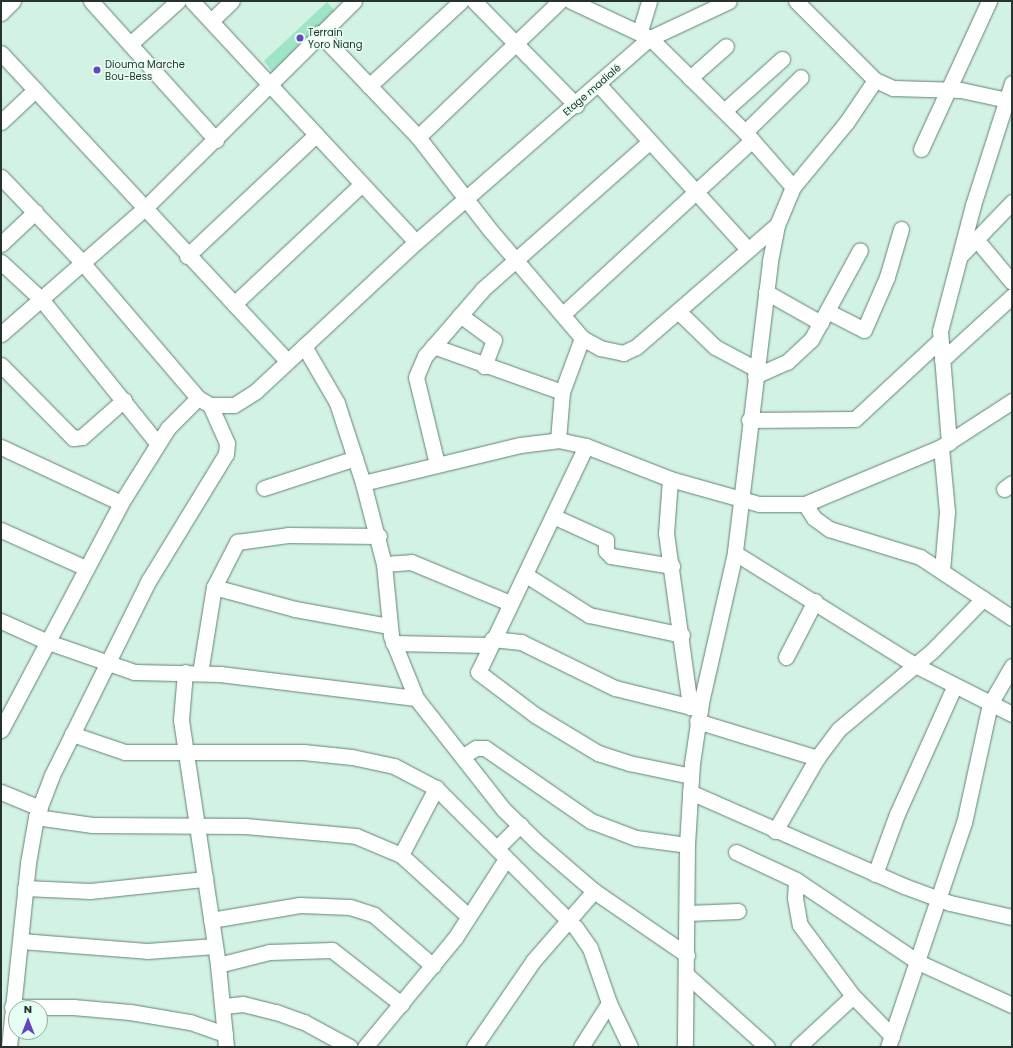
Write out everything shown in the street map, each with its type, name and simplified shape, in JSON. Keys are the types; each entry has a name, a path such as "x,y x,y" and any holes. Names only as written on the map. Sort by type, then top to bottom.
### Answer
{"street":[{"path":"1,12 13,1"},
{"path":"91,1 216,140"},
{"path":"130,44 178,1"},
{"path":"192,1 268,85 416,242"},
{"path":"211,21 232,1"},
{"path":"369,86 461,1"},
{"path":"474,1 576,105"},
{"path":"418,137 560,1"},
{"path":"645,34 649,1"},
{"path":"645,34 729,1"},
{"path":"796,1 875,80 893,88 949,90 1009,101"},
{"path":"921,149 989,1"},
{"path":"577,2 645,34 749,136 793,187"},
{"path":"1,334 42,299 81,261 145,208 216,140 345,4"},
{"path":"319,33 418,137 467,197 516,261 582,338 600,348 623,353 636,347 747,248 777,225"},
{"name":"Etage madialé","path":"204,401 225,407 243,400 288,361 416,242 467,197 599,86 645,34"},
{"path":"690,78 726,46"},
{"path":"1,53 145,208 187,256 288,361"},
{"path":"724,111 782,59"},
{"path":"563,314 695,192 749,136 801,77"},
{"path":"685,1047 688,976 687,845 696,712 735,553 742,498 749,420 766,292 777,225 793,187 846,123 875,80"},
{"path":"942,570 947,512 942,360 939,341 962,254 973,205 1009,101 1012,83"},
{"path":"599,86 648,143 747,248"},
{"path":"1,122 35,90"},
{"path":"187,256 316,135"},
{"path":"437,464 416,377 420,363 460,315 516,261 648,143"},
{"path":"1,178 81,261 204,401 227,443 226,454 149,580 72,734 38,812 25,888 21,941 13,1000"},
{"path":"234,304 362,184"},
{"path":"962,254 1012,202"},
{"path":"1,244 35,212"},
{"path":"766,292 825,318 864,330 887,277 901,229"},
{"path":"976,239 1012,282"},
{"path":"678,310 716,347 756,372 775,370 797,355 825,318 860,250"},
{"path":"1,262 42,299 157,443"},
{"path":"942,360 1012,296"},
{"path":"460,315 494,340 484,366"},
{"path":"558,440 562,392 582,338"},
{"path":"749,420 855,418 939,341"},
{"path":"304,346 337,403 363,483 379,536 384,564 389,626 393,643 416,698 520,825 594,891 687,956"},
{"path":"433,346 484,366 562,392"},
{"path":"1,365 73,438 82,437 124,400"},
{"path":"1,730 5,709 48,642 121,503 157,443 204,401"},
{"path":"363,483 437,464 558,440 586,446 670,479 771,506 805,504 945,445 1012,401"},
{"path":"586,446 555,517 510,603 478,669 480,675 564,734 614,759 691,776"},
{"path":"1,447 121,503"},
{"path":"264,488 355,458"},
{"path":"670,479 666,533 682,636 696,712"},
{"path":"805,504 814,518 829,529 904,550 942,570 1012,618"},
{"path":"555,517 606,540 606,552 611,556 672,566"},
{"path":"1,530 86,568"},
{"path":"200,673 214,587 223,565 240,540 288,535 379,536"},
{"path":"735,553 915,665 954,687 1012,714"},
{"path":"384,564 411,562 510,603"},
{"path":"526,575 589,615 682,636"},
{"path":"214,587 295,609 389,626"},
{"path":"775,831 817,758 839,729 915,665 983,599"},
{"path":"786,657 815,602"},
{"path":"1,621 48,642 106,664 134,672 200,673 416,698"},
{"path":"393,643 522,642 615,688 696,712 817,758"},
{"path":"890,1041 964,823 990,704 1012,666"},
{"path":"48,1007 73,1007 130,1012 190,1022 225,1040 224,1006 181,720 185,672"},
{"path":"875,874 897,814 954,687"},
{"path":"72,734 125,752 185,754 296,752 352,757 394,766 436,788 567,919 590,948 609,1003 630,1047"},
{"path":"463,756 476,748 485,748 598,824 636,838 687,845"},
{"path":"401,855 436,788"},
{"path":"1,792 38,812 92,825 197,824 339,833 384,845 401,855 468,914"},
{"path":"690,792 775,831 937,899 1012,917"},
{"path":"365,1047 433,966 468,914 520,825"},
{"path":"736,852 796,880 918,962 1012,1005"},
{"path":"25,888 90,890 205,879"},
{"path":"796,880 795,903 800,925 853,996 890,1041"},
{"path":"474,1047 533,961 567,919 594,891"},
{"path":"211,920 300,905 350,907 374,915 433,966"},
{"path":"688,913 738,911"},
{"path":"21,941 147,951 215,946"},
{"path":"218,965 269,952 332,950 401,1004"},
{"path":"688,976 766,1047"},
{"path":"798,1047 853,996"},
{"path":"581,1047 609,1003"},
{"path":"224,1006 243,1004 276,1012 304,1022 350,1047"}],"green space":[{"name":"Terrain Yoro Niang","path":"327,2 339,15 273,73 264,61"}],"place":[{"name":"Terrain Yoro Niang","path":"300,38"},
{"name":"Diouma Marche Bou-Bess","path":"97,70"}]}
